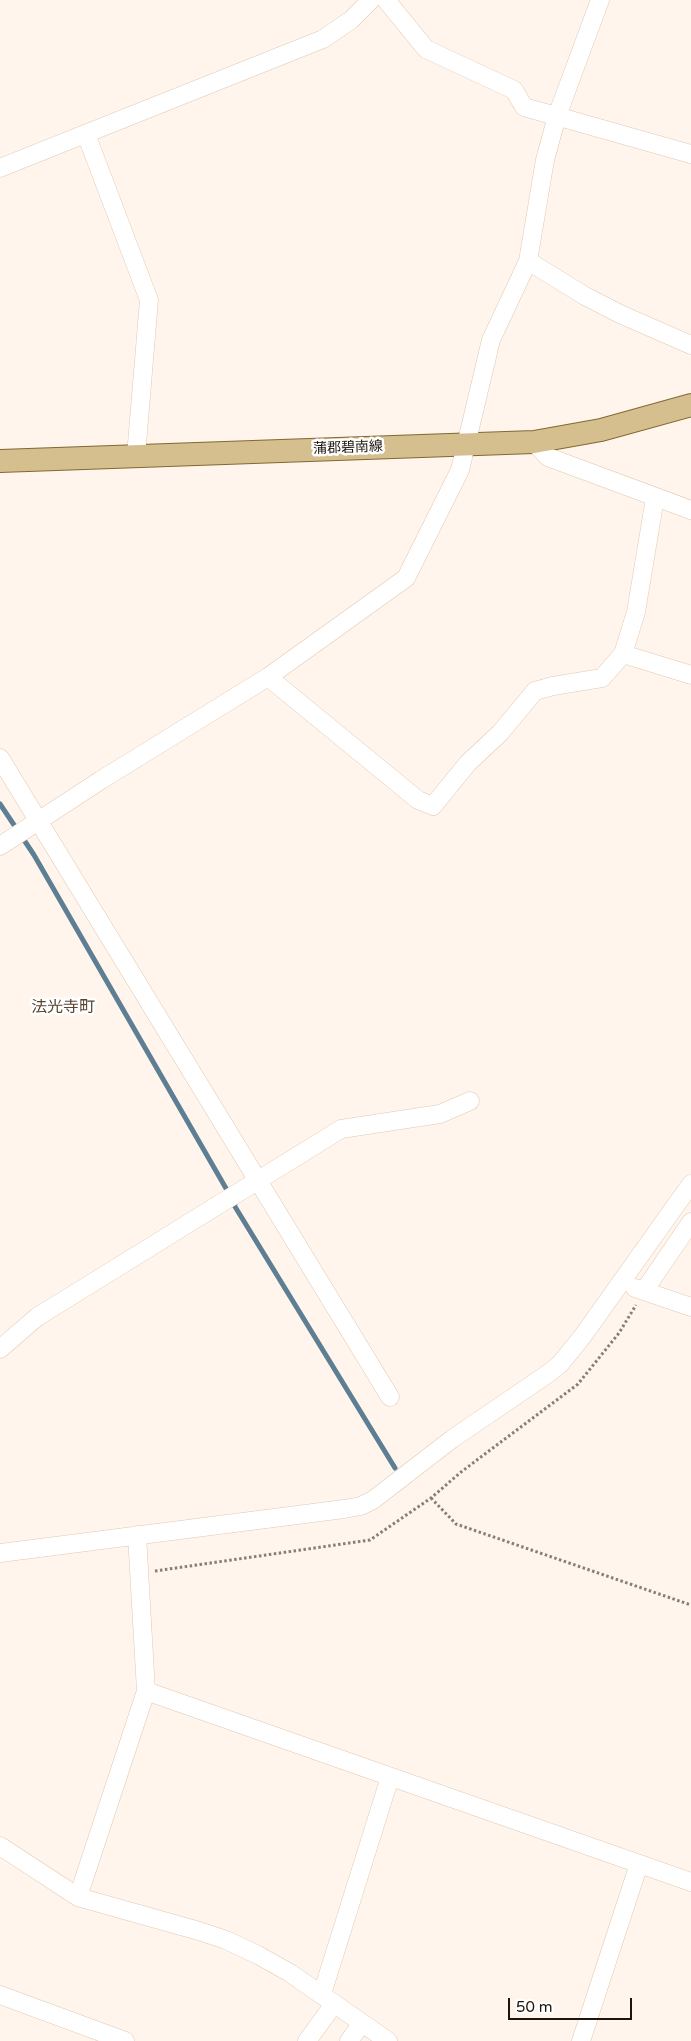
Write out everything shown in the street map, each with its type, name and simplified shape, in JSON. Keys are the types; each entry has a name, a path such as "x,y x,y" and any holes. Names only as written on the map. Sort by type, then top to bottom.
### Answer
{"main road":[{"name":"蒲郡碧南線","path":"0,461 534,442 600,430 691,405"}],"street":[{"path":"0,168 323,39 351,20 371,0"},
{"path":"386,0 426,49 514,90 524,107 691,154"},
{"path":"0,846 100,780 268,677 406,578 460,470 491,340 528,261 545,160 557,116 600,0"},
{"path":"86,134 149,300 136,456"},
{"path":"528,261 611,309 691,345"},
{"path":"534,442 548,457 691,510"},
{"path":"268,677 418,800 433,806 468,763 500,733 535,691 552,686 602,678 623,654 636,612 655,498"},
{"path":"623,654 691,675"},
{"path":"0,758 390,1398"},
{"path":"0,1349 37,1318 341,1129 440,1114 470,1101"},
{"path":"0,1553 344,1509 361,1506 373,1500 452,1438 549,1374 582,1337 691,1184"},
{"path":"644,1291 691,1222"},
{"path":"620,1282 691,1307"},
{"path":"78,1897 146,1691 137,1535"},
{"path":"146,1691 691,1882"},
{"path":"307,2041 328,1999 390,1777"},
{"path":"0,1846 78,1897 226,1940 290,1973 388,2041"},
{"path":"581,2041 639,1864"},
{"path":"0,1995 126,2041"},
{"path":"349,2041 362,2023"}],"path":[{"path":"431,1498 456,1524 691,1605"}],"waterway":[{"path":"0,804 34,855 234,1205 395,1468"}],"district":[{"name":"法光寺町","path":"63,1008"}]}
